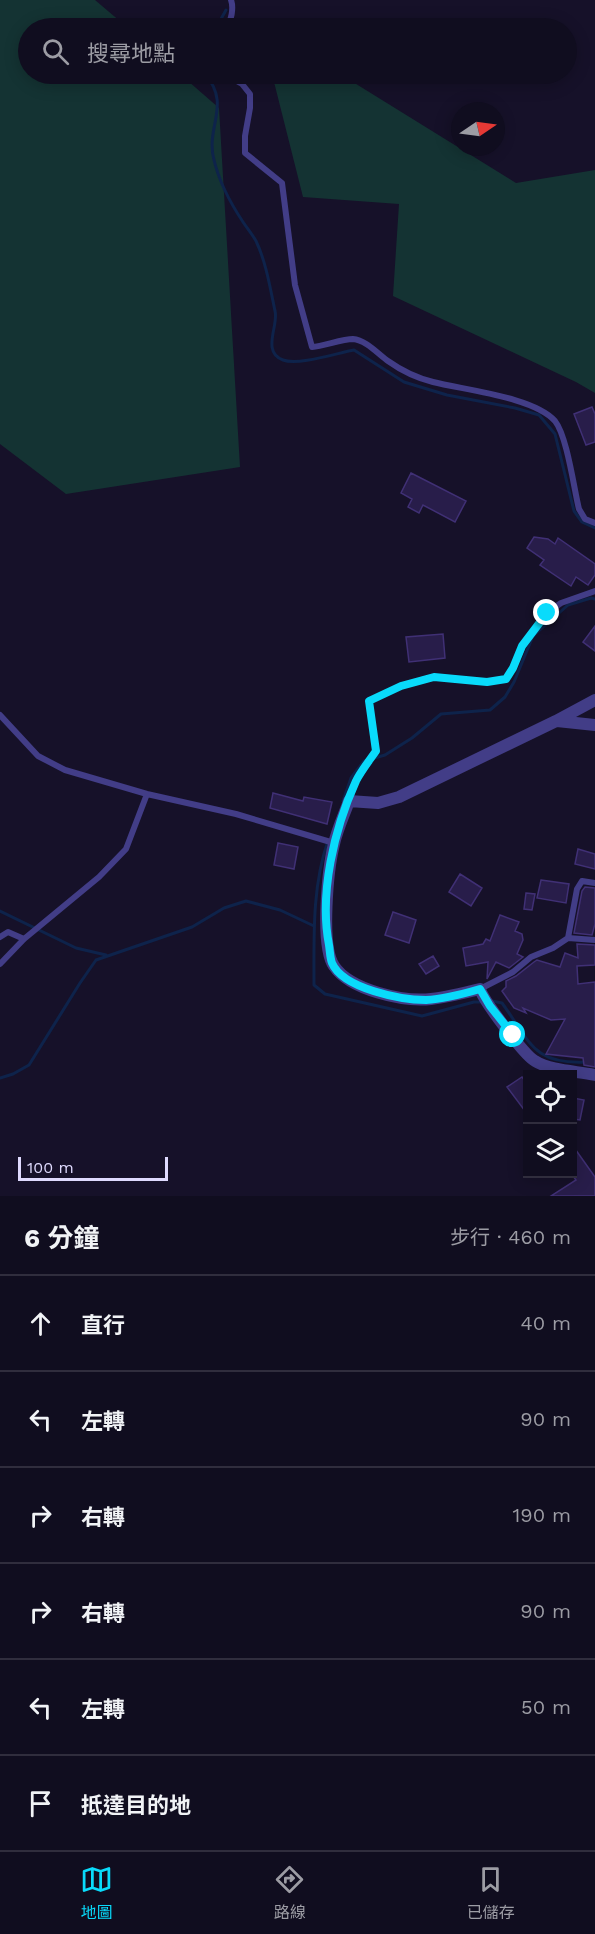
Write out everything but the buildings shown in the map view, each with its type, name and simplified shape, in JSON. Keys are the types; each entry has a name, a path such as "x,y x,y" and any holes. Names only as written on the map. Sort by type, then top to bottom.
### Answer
{"street":[{"path":"595,700 399,797 378,803 349,801 334,843 326,902 327,933 332,964 343,977 363,987 405,999 429,1000 481,991 490,1006 534,1061 595,1075"},
{"path":"556,721 595,725"}],"lane":[{"path":"231,0 231,18"},
{"path":"242,84 250,94 245,153 282,183 295,285 312,347 354,339 371,347 406,372 433,382 465,388 544,412 556,423 564,442 579,509 585,519 595,523"},
{"path":"349,801 356,781 376,751 369,701 401,686 434,677 487,682 506,679 522,646 547,613 561,603 595,591"},
{"path":"0,715 38,756 65,770 147,794 236,814 334,843"},
{"path":"0,964 24,939 99,877 126,849 147,794"},
{"path":"568,938 577,890 582,881 595,883"},
{"path":"0,937 8,932 24,939"},
{"path":"481,991 513,972 531,957 553,948 568,938 595,940"}],"green space":[{"path":"0,0 95,0 116,18 18,18 18,84 191,84 219,108 240,467 66,494 0,444"},
{"path":"275,84 356,84 451,143 451,156 472,156 516,183 595,170 595,393 393,296 399,204 303,197"}],"waterway":[{"path":"222,18 226,10"},
{"path":"212,84 217,96 212,148 214,160 226,192 256,241 262,257 276,317 272,345 277,356 283,360 298,361 354,350 404,382 447,395 539,415 555,434 574,511 582,522 595,528"},
{"path":"343,801 351,778 364,761 385,755 412,738 441,714 490,710 505,697 514,682 533,636 568,605 591,598 595,599"},
{"path":"328,841 317,894 314,930 314,985 325,994 422,1016 474,1002 482,1002"},
{"path":"0,1078 29,1065 96,960 192,927 224,908 246,901 280,910 314,926"},
{"path":"0,911 76,948 106,955"},
{"path":"492,1001 502,1003 534,1048 543,1055 569,1062 587,1062"}],"route":[{"path":"513,1035 480,989 429,1000 405,999 363,987 343,977 332,964 327,933 326,902 334,843 356,781 376,751 369,701 401,686 434,677 487,682 506,679 522,646 547,613"}]}
